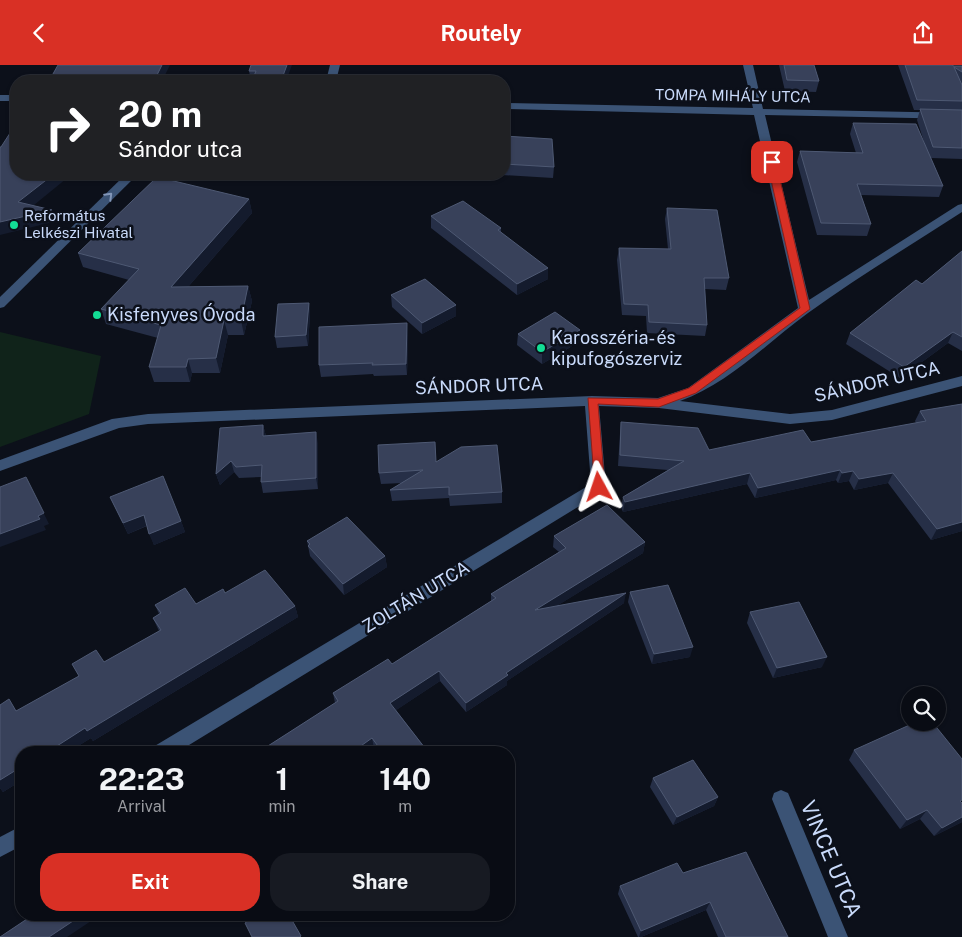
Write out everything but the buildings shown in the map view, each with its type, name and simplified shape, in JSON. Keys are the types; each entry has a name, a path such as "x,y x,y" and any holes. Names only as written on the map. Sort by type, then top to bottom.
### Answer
{"street":[{"path":"748,65 805,309"},
{"name":"TOMPA MIHÁLY UTCA","path":"510,106 962,116"},
{"path":"0,304 50,261 130,180"},
{"path":"659,403 693,391 711,380 805,309 962,207"},
{"name":"SÁNDOR UTCA","path":"0,466 117,423 148,419 592,401 659,403 790,419 841,413 962,381"},
{"name":"ZOLTÁN UTCA","path":"171,746 599,487 592,401"},
{"name":"VINCE UTCA","path":"781,799 838,937"},
{"path":"0,848 15,839"}],"green space":[{"path":"0,332 101,356 89,414 0,447"}],"place":[{"name":"Református Lelkészi Hivatal","path":"14,225"},
{"name":"Kisfenyves Óvoda","path":"97,315"},
{"name":"Karosszéria- és kipufogószerviz","path":"541,348"}],"route":[{"path":"599,487 592,401 659,403 693,391 711,380 805,309 772,162"}]}
